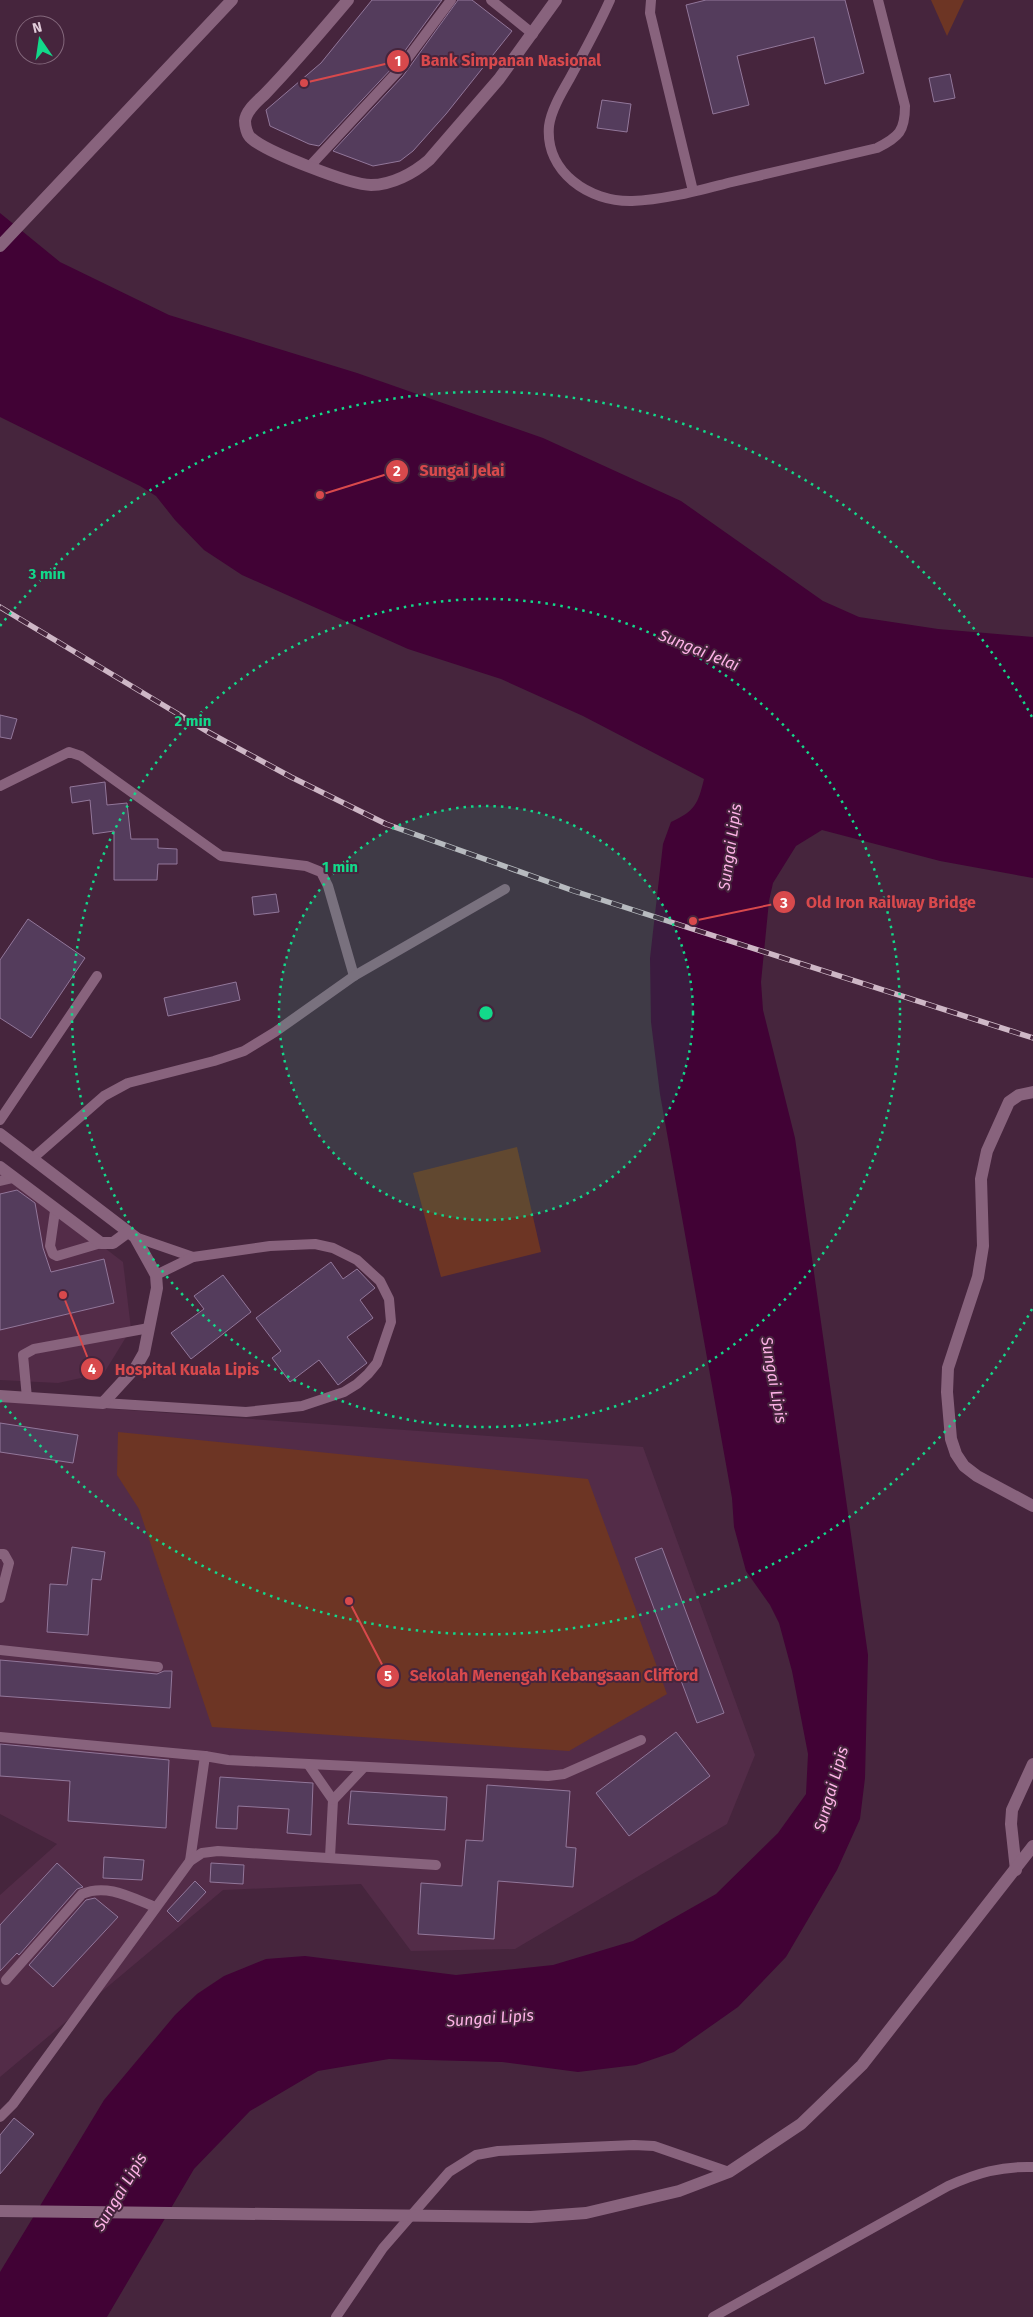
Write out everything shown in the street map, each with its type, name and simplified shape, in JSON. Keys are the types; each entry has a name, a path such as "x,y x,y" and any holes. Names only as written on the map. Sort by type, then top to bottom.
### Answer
{"street":[{"path":"0,246 232,0"},
{"path":"348,0 300,58 248,113 245,120 249,137 260,145 310,166 371,185 388,182 416,171 444,144 499,79 556,0"},
{"path":"1033,1092 1019,1095 1008,1102 987,1151 981,1179 983,1246 978,1277 948,1368 947,1392 951,1439 956,1454 964,1466 977,1476 1033,1506"},
{"path":"0,1134 132,1234 156,1276 157,1288 144,1353 136,1367 103,1403 0,1396"},
{"path":"0,1167 101,1244 113,1243 132,1234"},
{"path":"1016,1870 1010,1824 1012,1810 1033,1764"},
{"path":"0,2211 531,2217 586,2213 636,2203 698,2185 729,2172 801,2124 862,2065 1033,1846"}],"lane":[{"path":"310,166 398,71 451,0"},
{"path":"491,0 533,34"},
{"path":"610,0 557,102 549,126 551,150 560,169 571,180 585,189 608,198 630,201 693,191 877,148 894,139 901,131 905,117 905,106 878,0"},
{"path":"651,0 650,13 693,191"},
{"path":"0,786 69,752 81,756 221,856 306,866 320,872 328,886 354,976"},
{"path":"32,1159 67,1126 104,1096 128,1083 214,1061 244,1050 275,1032 354,976 505,889"},
{"path":"0,1120 97,976"},
{"path":"0,1181 13,1178"},
{"path":"55,1210 50,1246 53,1254 57,1256 101,1244"},
{"path":"132,1234 193,1257"},
{"path":"103,1403 246,1412 280,1410 302,1406 344,1392 357,1384 376,1363 391,1322 389,1299 380,1281 369,1268 333,1248 316,1244 270,1246 193,1257 156,1276"},
{"path":"27,1398 23,1355 34,1349 150,1328"},
{"path":"0,1554 4,1554 9,1563 0,1598"},
{"path":"0,1650 158,1667"},
{"path":"0,1737 205,1756 228,1760 530,1776 564,1774 641,1740"},
{"path":"190,1861 205,1756"},
{"path":"308,1764 333,1800 330,1858"},
{"path":"333,1800 364,1767"},
{"path":"0,2117 13,2104 190,1861 210,1852 436,1865"},
{"path":"6,1980 82,1894 97,1889 106,1890 155,1907"},
{"path":"336,2317 383,2248 434,2187 449,2172 476,2155 498,2151 634,2145 654,2146 729,2172"},
{"path":"713,2317 948,2186 986,2171 1008,2166 1033,2167"}],"shaded area":[{"path":"931,0 964,0 947,36"},
{"path":"517,1147 541,1252 441,1277 413,1173"},
{"path":"0,1168 123,1262 131,1329 104,1373 58,1383 0,1380"},
{"path":"0,1401 643,1447 755,1755 727,1824 515,1949 411,1951 361,1884 223,1890 0,2077 0,1895 57,1844 0,1814"},
{"path":"118,1432 588,1479 667,1694 569,1751 212,1727 139,1509 117,1475"}],"water":[{"name":"Sungai Lipis","path":"0,213 60,262 169,315 357,373 543,438 681,501 823,601 859,617 938,629 1033,637 1033,878 940,861 822,830 796,846 773,883 769,901 761,982 763,1010 795,1138 868,1655 865,1778 860,1819 837,1870 786,1957 738,2007 674,2052 636,2065 578,2072 502,2062 389,2059 318,2071 250,2111 194,2169 107,2317 0,2317 0,2272 104,2100 175,2015 197,1994 224,1976 266,1959 305,1956 456,1975 553,1965 633,1941 716,1894 778,1833 806,1794 808,1754 792,1671 779,1623 770,1605 746,1571 734,1527 732,1498 660,1094 651,1022 650,958 663,844 671,822 694,806 700,795 704,779 583,716 501,679 408,649 242,575 204,550 175,520 156,496 140,486 0,417"}],"building":[{"path":"372,0 442,0 393,67 319,146 309,144 270,126 266,110 321,63"},
{"path":"458,0 472,0 512,31 446,114 413,151 400,161 373,166 333,151 403,76"},
{"path":"706,0 845,0 864,73 825,84 814,37 737,56 749,105 713,114 686,5"},
{"path":"950,74 955,98 934,102 929,78"},
{"path":"602,100 631,104 627,132 597,128"},
{"path":"0,715 17,719 11,739 0,737"},
{"path":"105,782 107,805 127,803 131,839 158,839 158,848 177,849 177,864 158,864 157,880 114,880 114,831 93,834 90,800 72,803 70,787"},
{"path":"276,894 279,912 254,915 252,897"},
{"path":"28,919 85,958 31,1038 0,1018 0,960"},
{"path":"236,982 240,1000 168,1016 164,998"},
{"path":"17,1190 35,1203 43,1248 51,1272 104,1259 114,1303 0,1330 0,1194"},
{"path":"331,1262 343,1279 357,1269 375,1288 360,1300 373,1318 347,1337 367,1363 338,1385 319,1360 290,1382 272,1358 281,1351 256,1318"},
{"path":"223,1275 251,1312 191,1359 171,1333 204,1309 194,1296"},
{"path":"0,1423 78,1435 73,1463 0,1452"},
{"path":"72,1547 105,1552 101,1580 92,1579 88,1635 47,1632 50,1584 67,1585"},
{"path":"662,1548 724,1713 697,1723 635,1558"},
{"path":"0,1660 157,1674 164,1671 172,1671 170,1708 0,1696"},
{"path":"676,1732 710,1776 629,1836 596,1793"},
{"path":"0,1744 169,1760 166,1828 68,1821 70,1781 0,1776"},
{"path":"220,1777 313,1783 311,1835 287,1833 289,1809 238,1806 237,1829 216,1828"},
{"path":"487,1785 570,1791 566,1847 576,1848 573,1887 498,1881 494,1939 418,1934 421,1883 462,1886 466,1840 483,1841"},
{"path":"351,1791 447,1797 445,1830 348,1824"},
{"path":"104,1857 144,1860 142,1880 103,1878"},
{"path":"57,1863 83,1887 77,1889 19,1955 17,1953 0,1971 0,1925"},
{"path":"211,1863 244,1865 243,1884 210,1882"},
{"path":"195,1881 206,1892 178,1922 167,1911"},
{"path":"95,1898 118,1917 53,1987 29,1965 86,1900"},
{"path":"14,2118 34,2134 0,2174 0,2135"}],"railway":[{"path":"0,607 208,732 291,777 386,824 574,891 1033,1038"}],"place":[{"name":"Bank Simpanan Nasional","path":"304,83"},
{"name":"Sungai Jelai","path":"320,495"},
{"name":"Old Iron Railway Bridge","path":"693,921"},
{"name":"Hospital Kuala Lipis","path":"63,1295"},
{"name":"Sekolah Menengah Kebangsaan Clifford","path":"349,1601"}]}
